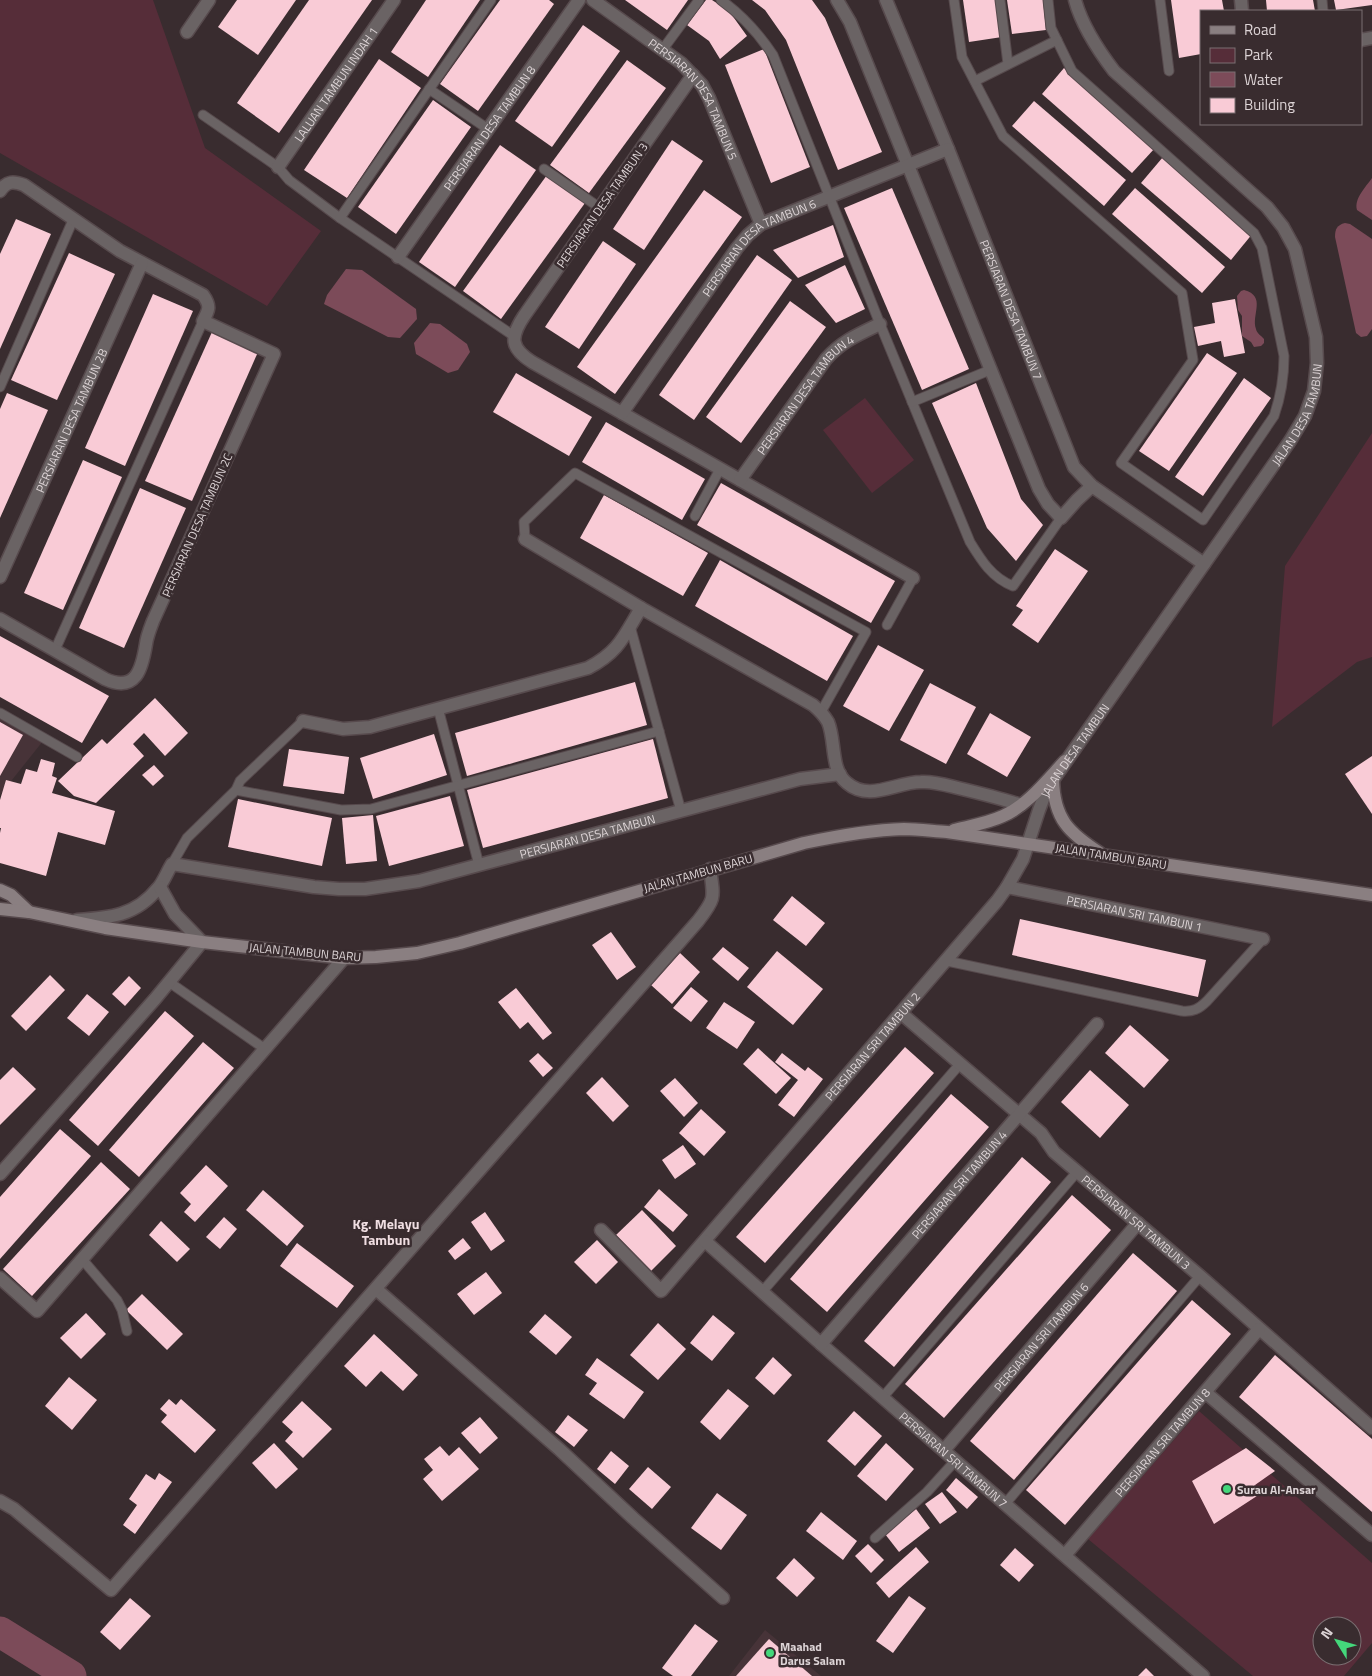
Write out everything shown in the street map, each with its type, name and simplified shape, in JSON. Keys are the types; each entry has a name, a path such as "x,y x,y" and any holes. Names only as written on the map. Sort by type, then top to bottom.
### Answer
{"main road":[{"path":"947,832 1004,816 1021,805 1066,761"},
{"path":"1053,780 1056,804 1060,817 1066,827 1075,836 1105,856"},
{"name":"JALAN TAMBUN BARU","path":"0,909 29,912 105,928 202,942 344,958 376,957 417,953 460,943 804,843 841,835 905,829 947,832 1372,895"},
{"path":"0,890 11,895 29,912"}],"street":[{"path":"187,32 209,0"},
{"name":"LALUAN TAMBUN INDAH 1","path":"278,167 394,0"},
{"name":"PERSIARAN DESA TAMBUN 8","path":"398,257 578,0"},
{"name":"PERSIARAN DESA TAMBUN 5","path":"593,0 663,49 702,85 761,224"},
{"path":"837,0 850,22 1039,489 1048,504 1061,518 1092,486"},
{"name":"PERSIARAN DESA TAMBUN 7","path":"886,0 948,149 1074,467 1092,486 1204,564"},
{"name":"JALAN DESA TAMBUN","path":"1029,844 1042,802 1053,780 1305,416 1314,391 1317,363 1316,337 1295,249 1283,227 1268,207 1114,71 1101,54 1078,13 1075,0"},
{"name":"PERSIARAN DESA TAMBUN 3","path":"514,336 524,316 693,75"},
{"name":"PERSIARAN DESA TAMBUN 6","path":"622,413 737,248 761,224 948,149"},
{"path":"0,192 8,183 16,182 24,185 120,251 203,295 208,302 208,310 204,321"},
{"name":"PERSIARAN DESA TAMBUN 2B","path":"0,577 142,263"},
{"name":"PERSIARAN DESA TAMBUN 2C","path":"55,650 114,683 124,684 131,681 142,664 153,621 274,354 204,321"},
{"name":"PERSIARAN DESA TAMBUN 4","path":"740,480 826,359 847,340 880,324"},
{"path":"514,336 517,350 523,356 913,578"},
{"path":"525,539 641,608 813,705 822,712 831,732 840,774 845,782 854,788 879,792 918,782 932,782 982,793 1021,805"},
{"path":"303,722 343,729 370,727 588,668 603,661 613,652 641,608"},
{"path":"0,619 55,650"},
{"name":"PERSIARAN DESA TAMBUN","path":"172,864 314,886 366,889 419,881 800,779 840,774"},
{"name":"PERSIARAN SRI TAMBUN 2","path":"601,1230 662,1291 947,961 1007,887 1029,844"},
{"path":"68,921 119,916 132,910 160,887 164,876 172,864"},
{"path":"0,1501 14,1509 111,1590 698,921 711,905 714,894 710,870"},
{"path":"0,1174 202,942 175,914 160,887"},
{"name":"PERSIARAN SRI TAMBUN 1","path":"1007,887 1262,939"},
{"path":"0,1278 37,1311 344,958"},
{"name":"PERSIARAN SRI TAMBUN 3","path":"902,1014 1041,1133 1054,1152 1200,1276 1372,1428"},
{"name":"PERSIARAN SRI TAMBUN 4","path":"821,1344 1097,1024"},
{"name":"PERSIARAN SRI TAMBUN 6","path":"944,1450 1138,1223"},
{"name":"PERSIARAN SRI TAMBUN 7","path":"705,1241 1203,1676"},
{"path":"376,1289 560,1449 633,1518 723,1598"},
{"name":"PERSIARAN SRI TAMBUN 8","path":"1065,1555 1258,1329"},
{"path":"1205,1392 1372,1535"}],"lane":[{"path":"340,218 491,0"},
{"path":"663,49 699,0"},
{"path":"721,0 744,19 773,55 912,402 970,542 984,565 1005,583 1013,586 1061,518"},
{"path":"954,0 962,57 1003,136 1182,293 1193,360 1120,463 1203,520 1274,416 1280,400 1284,356 1262,248 1254,232 1072,71 1052,28 1048,0"},
{"path":"1000,0 1008,64"},
{"path":"1160,0 1169,70"},
{"path":"975,81 1057,40"},
{"path":"429,89 488,129"},
{"path":"203,115 278,167 289,180 340,218 514,336"},
{"path":"544,169 600,208"},
{"path":"0,387 73,220"},
{"path":"55,650 204,321"},
{"path":"912,402 990,370"},
{"path":"695,516 720,469"},
{"path":"525,539 524,522 575,473 866,632 822,712"},
{"path":"887,624 913,578"},
{"path":"630,626 681,812"},
{"path":"438,708 479,865"},
{"path":"0,713 77,757"},
{"path":"172,864 187,838 236,790 240,781 303,722"},
{"path":"236,790 341,810 371,809 659,731"},
{"path":"947,961 1191,1012 1200,1008 1207,1001 1262,939"},
{"path":"169,982 265,1049"},
{"path":"762,1292 960,1064"},
{"path":"883,1398 1077,1172"},
{"path":"82,1259 117,1300 122,1310 127,1331"},
{"path":"1005,1504 1200,1276"},
{"path":"875,1538 927,1492 956,1460"}],"shaded area":[{"path":"0,716 43,741 0,795"},
{"name":"Maahad Darus Salam","path":"765,1630 821,1676 729,1676"}],"green space":[{"path":"0,0 153,0 205,148 321,231 267,306 0,153"},
{"path":"865,398 914,460 872,493 823,430"},
{"path":"1372,433 1372,657 1357,662 1272,727 1285,566"},
{"path":"1199,1411 1372,1563 1372,1643 1362,1655 1362,1616 1312,1616 1312,1666 1352,1666 1344,1676 1253,1676 1088,1539"}],"water":[{"path":"1372,178 1372,220 1357,210 1357,201"},
{"path":"1345,223 1350,224 1372,239 1372,329 1367,336 1361,337 1356,333 1335,237 1337,228"},
{"path":"346,269 362,270 416,309 417,319 400,338 388,337 324,304 327,295"},
{"path":"1244,290 1251,293 1257,301 1255,324 1257,332 1264,339 1264,343 1261,346 1254,347 1251,342 1242,336 1242,316 1238,310 1237,296"},
{"path":"430,323 440,324 467,344 470,352 458,370 448,373 416,354 414,343"}],"building":[{"path":"237,0 296,0 258,55 218,27"},
{"path":"309,0 372,0 279,133 237,103"},
{"path":"426,0 480,0 428,77 391,52"},
{"path":"500,0 549,0 554,4 478,111 440,84"},
{"path":"625,0 688,0 667,30"},
{"path":"706,0 712,0 729,11 747,36 720,59 709,41 687,25"},
{"path":"752,0 812,0 825,18 882,152 838,170 786,40 765,10"},
{"path":"963,0 997,0 1002,37 969,42"},
{"path":"1007,0 1043,0 1046,30 1012,34"},
{"path":"1171,0 1222,0 1224,10 1200,10 1200,54 1179,58"},
{"path":"1266,0 1313,0 1315,10 1267,10"},
{"path":"1334,0 1372,0 1372,5 1336,10"},
{"path":"583,25 620,51 552,147 515,121"},
{"path":"764,49 810,167 771,183 725,65"},
{"path":"379,59 421,88 347,198 304,170"},
{"path":"627,60 666,88 589,193 550,165"},
{"path":"1064,68 1155,148 1132,173 1042,94"},
{"path":"433,100 471,127 396,234 358,207"},
{"path":"1034,101 1126,180 1104,206 1012,126"},
{"path":"672,140 703,161 644,250 613,229"},
{"path":"500,145 536,170 455,287 419,262"},
{"path":"1163,157 1253,233 1231,260 1141,183"},
{"path":"547,175 585,203 501,319 463,291"},
{"path":"892,188 969,369 922,390 844,208"},
{"path":"1135,188 1225,267 1202,293 1112,214"},
{"path":"704,190 742,217 615,394 577,367"},
{"path":"16,219 51,234 0,349 0,254"},
{"path":"833,225 844,257 798,278 773,250"},
{"path":"603,241 636,264 579,349 545,327"},
{"path":"69,253 115,274 57,400 11,380"},
{"path":"757,255 792,280 694,420 659,395"},
{"path":"845,265 865,309 836,323 805,285"},
{"path":"153,294 193,311 125,466 85,448"},
{"path":"1235,299 1245,353 1224,357 1221,341 1198,346 1194,327 1215,323 1212,303"},
{"path":"790,301 826,327 741,443 706,417"},
{"path":"212,332 258,352 192,501 145,481"},
{"path":"1207,353 1237,373 1169,471 1139,451"},
{"path":"516,373 592,417 569,456 493,412"},
{"path":"1244,378 1271,398 1203,496 1175,477"},
{"path":"976,383 1021,499 1043,525 1016,561 987,528 932,403"},
{"path":"7,393 48,410 0,518 0,409"},
{"path":"606,422 705,479 682,520 582,462"},
{"path":"83,460 122,477 63,610 24,593"},
{"path":"721,483 895,581 871,623 697,525"},
{"path":"140,488 186,508 124,648 79,628"},
{"path":"604,495 708,553 683,596 580,538"},
{"path":"1055,549 1088,571 1038,643 1012,625 1023,610 1016,606"},
{"path":"720,560 853,636 827,681 695,606"},
{"path":"0,636 109,696 82,743 0,697"},
{"path":"878,645 924,670 889,731 843,706"},
{"path":"635,682 647,725 467,776 455,733"},
{"path":"930,683 976,707 946,764 900,740"},
{"path":"155,698 188,733 165,756 144,733 133,744 144,756 96,803 74,796 58,781 102,739 107,744"},
{"path":"990,713 1031,737 1007,777 967,754"},
{"path":"0,722 23,735 0,776"},
{"path":"434,734 447,775 373,799 360,758"},
{"path":"653,739 668,798 483,848 467,790"},
{"path":"289,749 349,757 344,794 283,786"},
{"path":"1372,756 1372,814 1345,774"},
{"path":"41,759 55,763 52,776 57,778 52,793 115,811 105,845 58,832 46,876 0,863 0,800 6,780 21,784 26,769 37,772"},
{"path":"154,765 164,776 153,786 142,775"},
{"path":"450,796 464,846 389,866 376,816"},
{"path":"238,799 332,818 322,866 228,847"},
{"path":"373,815 377,861 346,864 342,818"},
{"path":"792,896 825,923 806,946 773,920"},
{"path":"1020,919 1206,960 1198,997 1012,955"},
{"path":"611,932 636,967 617,980 592,945"},
{"path":"723,947 749,968 738,981 712,959"},
{"path":"777,951 823,989 793,1025 747,987"},
{"path":"680,953 700,972 672,1004 651,985"},
{"path":"50,975 65,990 26,1031 11,1016"},
{"path":"129,976 141,988 125,1006 112,994"},
{"path":"691,987 708,1001 691,1022 673,1008"},
{"path":"516,988 552,1033 543,1040 528,1022 520,1029 498,1002"},
{"path":"87,994 109,1012 89,1036 67,1018"},
{"path":"724,1002 755,1022 737,1049 706,1028"},
{"path":"165,1011 194,1036 98,1146 69,1120"},
{"path":"1130,1025 1169,1060 1144,1088 1105,1053"},
{"path":"203,1042 234,1068 139,1177 109,1150"},
{"path":"905,1047 934,1073 765,1263 736,1237"},
{"path":"758,1048 791,1078 776,1094 743,1064"},
{"path":"538,1053 553,1068 543,1077 529,1061"},
{"path":"782,1053 805,1071 808,1067 823,1079 794,1117 778,1105 798,1080 775,1062"},
{"path":"13,1067 36,1089 0,1125 0,1080"},
{"path":"1090,1070 1129,1105 1100,1138 1061,1102"},
{"path":"602,1077 629,1106 613,1122 586,1093"},
{"path":"675,1078 698,1103 684,1117 660,1091"},
{"path":"951,1094 989,1127 827,1312 790,1279"},
{"path":"701,1109 726,1132 704,1156 679,1133"},
{"path":"60,1129 91,1156 0,1259 0,1197"},
{"path":"683,1145 696,1164 675,1179 662,1160"},
{"path":"1022,1157 1051,1182 894,1367 864,1341"},
{"path":"101,1162 130,1189 32,1296 3,1269"},
{"path":"206,1165 228,1186 195,1222 184,1212 191,1204 180,1193"},
{"path":"659,1189 688,1215 673,1232 644,1207"},
{"path":"263,1190 304,1226 287,1246 246,1210"},
{"path":"1072,1195 1111,1230 944,1418 905,1384"},
{"path":"642,1210 676,1246 651,1271 616,1235"},
{"path":"485,1212 505,1241 491,1251 471,1222"},
{"path":"224,1217 237,1229 220,1249 206,1237"},
{"path":"161,1221 190,1249 177,1262 149,1235"},
{"path":"463,1238 471,1248 455,1260 448,1251"},
{"path":"597,1240 618,1262 596,1284 574,1262"},
{"path":"297,1243 354,1286 337,1308 280,1266"},
{"path":"1133,1253 1177,1291 1014,1480 970,1441"},
{"path":"486,1272 502,1293 474,1315 457,1294"},
{"path":"142,1294 183,1334 167,1350 126,1310"},
{"path":"1192,1300 1231,1334 1065,1525 1026,1490"},
{"path":"86,1313 106,1334 81,1359 60,1338"},
{"path":"545,1314 572,1337 556,1355 529,1332"},
{"path":"713,1315 735,1333 712,1361 690,1343"},
{"path":"658,1323 686,1349 658,1380 630,1355"},
{"path":"374,1334 418,1375 403,1391 381,1371 366,1387 344,1366"},
{"path":"1275,1355 1372,1439 1372,1512 1239,1397"},
{"path":"773,1357 792,1375 774,1395 755,1378"},
{"path":"597,1358 644,1392 624,1419 589,1394 597,1383 585,1375"},
{"path":"69,1377 97,1400 72,1430 45,1406"},
{"path":"728,1389 749,1406 720,1440 700,1422"},
{"path":"169,1399 176,1405 181,1399 216,1430 195,1453 161,1422 167,1415 160,1409"},
{"path":"302,1401 332,1429 303,1458 285,1441 293,1432 282,1422"},
{"path":"854,1411 882,1436 855,1466 827,1441"},
{"path":"568,1415 588,1430 574,1447 555,1432"},
{"path":"480,1417 498,1438 480,1454 461,1433"},
{"path":"274,1443 298,1469 276,1489 252,1463"},
{"path":"886,1443 914,1469 886,1501 857,1476"},
{"path":"440,1446 449,1456 459,1447 479,1469 442,1501 423,1479 433,1470 424,1459"},
{"name":"Surau Al-Ansar","path":"1246,1448 1275,1471 1255,1485 1260,1494 1214,1524 1192,1481"},
{"path":"611,1451 629,1466 615,1484 597,1469"},
{"path":"648,1467 671,1487 652,1509 629,1489"},
{"path":"159,1473 172,1482 135,1534 123,1525 137,1505 129,1499 146,1474 155,1480"},
{"path":"956,1478 978,1497 967,1509 946,1490"},
{"path":"942,1492 957,1512 940,1524 925,1504"},
{"path":"717,1493 747,1515 721,1550 691,1528"},
{"path":"916,1509 930,1528 899,1552 885,1534"},
{"path":"821,1512 857,1541 843,1560 806,1531"},
{"path":"868,1544 884,1560 871,1573 855,1556"},
{"path":"916,1547 929,1562 889,1598 876,1583"},
{"path":"1015,1548 1034,1565 1019,1582 1000,1565"},
{"path":"794,1558 815,1578 797,1597 776,1578"},
{"path":"909,1596 926,1608 893,1653 876,1641"},
{"path":"130,1598 151,1616 120,1650 100,1632"},
{"path":"695,1624 718,1641 691,1676 673,1676 662,1668"},
{"name":"Maahad Darus Salam","path":"769,1639 812,1676 736,1676"},
{"path":"1146,1668 1154,1676 1138,1676"}],"waterway":[{"path":"0,1632 71,1676"}],"place":[{"name":"Surau Al-Ansar","path":"1227,1489"},
{"name":"Maahad Darus Salam","path":"770,1653"}],"district":[{"name":"Kg. Melayu Tambun","path":"386,1232"}]}
